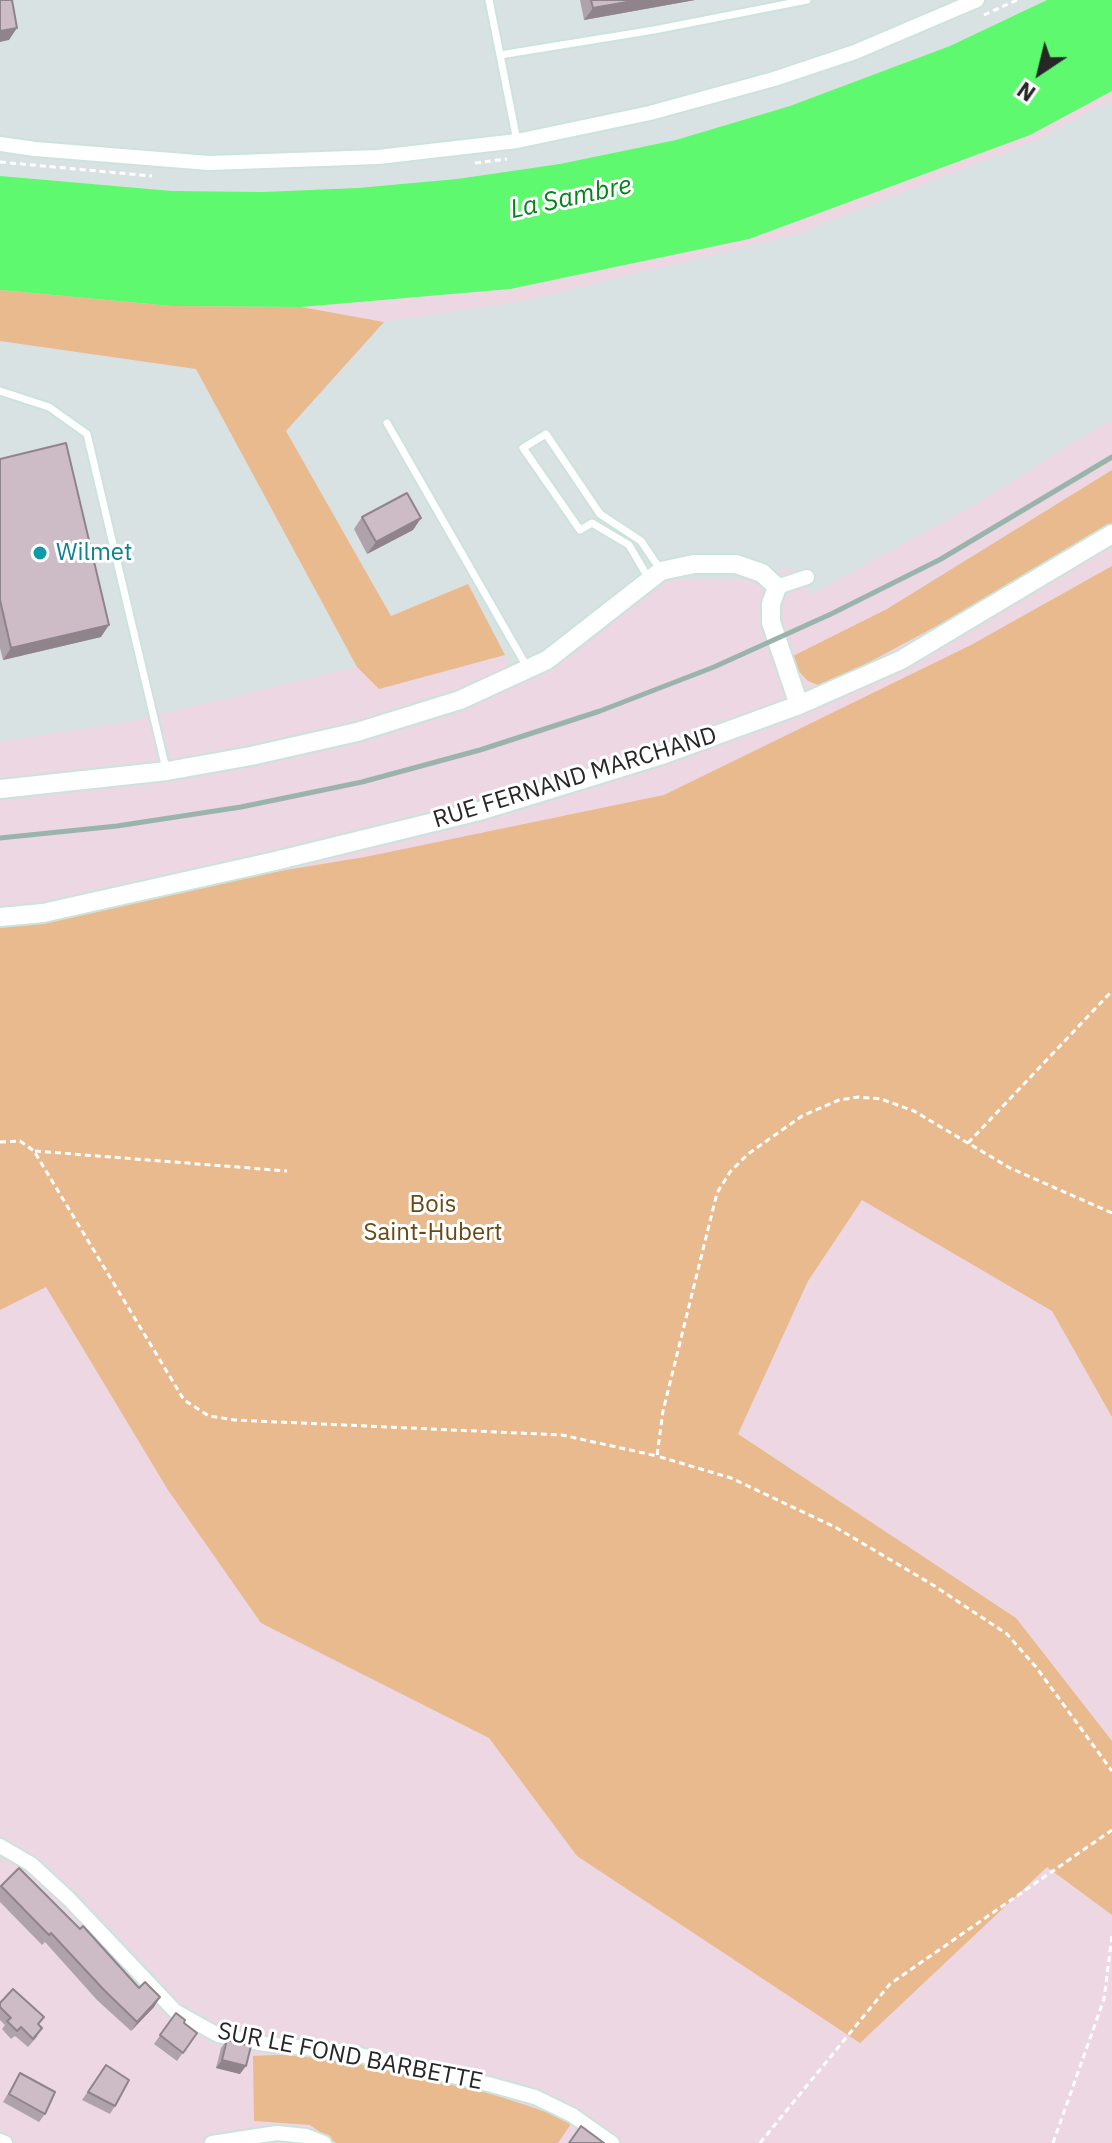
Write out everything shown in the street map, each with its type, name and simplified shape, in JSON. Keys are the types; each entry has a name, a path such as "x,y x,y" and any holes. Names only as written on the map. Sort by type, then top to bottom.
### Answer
{"street":[{"path":"0,144 209,163 378,157 517,141 650,113 774,79 855,52 977,0"},
{"name":"RUE FERNAND MARCHAND","path":"0,917 59,910 275,861 483,810 659,756 799,705 901,660 1112,534"},
{"path":"0,789 167,771 357,732 460,700 547,660 655,575 694,564 736,564 762,573 777,587"},
{"path":"777,587 807,577"},
{"path":"777,587 771,604 771,622 799,705"},
{"name":"SUR LE FOND BARBETTE","path":"0,1846 31,1864 69,1899 175,2011 218,2035 265,2044 346,2052 511,2090 535,2097 572,2115 612,2143"},
{"path":"212,2143 277,2133 306,2136 324,2143"}],"lane":[{"path":"489,0 517,141"},
{"path":"500,55 654,30 807,0"},
{"path":"0,391 49,407 87,434 167,771"},
{"path":"387,423 528,669"},
{"path":"546,434 600,514 641,541 655,575 629,545 592,523 580,530 523,448 546,434"}],"path":[{"path":"968,1143 1112,991"},
{"path":"657,1456 663,1411 717,1193 730,1172 748,1154 802,1116 839,1100 859,1097 881,1099 914,1111 1010,1168 1112,1213"},
{"path":"0,1142 20,1141 34,1151 184,1400 209,1416 235,1420 562,1435 657,1456 731,1478 835,1527 933,1585 1007,1634 1036,1667 1112,1771"},
{"path":"34,1151 287,1171"},
{"path":"760,2143 890,1984 1112,1830"},
{"path":"1053,2143 1104,1999 1112,1936"}],"shaded area":[{"path":"0,0 1047,0 950,46 790,106 676,140 560,164 457,179 263,192 172,191 0,176"},
{"path":"1112,100 1112,419 969,508 812,594 791,568 733,580 669,579 511,668 468,584 391,616 286,431 384,322 524,301 795,235 1034,141"},
{"path":"0,341 196,369 357,667 133,721 0,742"}],"green space":[{"path":"0,290 172,306 301,307 384,322 286,431 391,616 468,584 505,655 379,689 357,667 196,369 0,341"},
{"path":"1112,470 1112,526 1041,570 823,687 808,681 787,659 887,609"},
{"name":"Bois Saint-Hubert","path":"1112,566 1112,1417 1052,1311 862,1200 808,1281 738,1434 1016,1618 1112,1741 1112,1915 1047,1867 860,2043 577,1856 489,1738 261,1623 168,1490 46,1287 0,1310 0,917 365,857 664,795 971,645"},
{"path":"319,2053 436,2075 573,2121 558,2143 336,2143 310,2125 254,2121 253,2056"}],"water":[{"name":"La Sambre","path":"1047,0 1112,0 1112,91 1030,135 749,239 510,289 301,307 172,306 0,290 0,176 172,191 263,192 457,179 560,164 676,140 790,106 950,46"}],"building":[{"path":"0,0 12,0 17,28 0,31"},
{"path":"591,0 638,0 593,8"},
{"name":"Wilmet","path":"66,443 109,625 11,648 0,600 0,459"},
{"path":"407,493 421,518 376,542 362,517"},
{"path":"19,1868 80,1929 83,1926 139,1988 145,1982 160,1997 137,2022 1,1886"},
{"path":"13,1989 44,2017 38,2024 42,2028 33,2039 21,2027 17,2031 7,2021 11,2018 0,2007"},
{"path":"176,2013 197,2033 183,2053 160,2035"},
{"path":"227,2040 251,2046 246,2066 222,2060"},
{"path":"106,2065 129,2080 115,2106 88,2092"},
{"path":"20,2073 55,2092 45,2114 9,2094"},
{"path":"581,2126 604,2143 569,2143"}],"railway":[{"path":"0,838 117,826 241,807 362,782 480,750 600,711 714,667 831,614 941,559 1112,457"}],"place":[{"name":"Wilmet","path":"40,553"}]}
